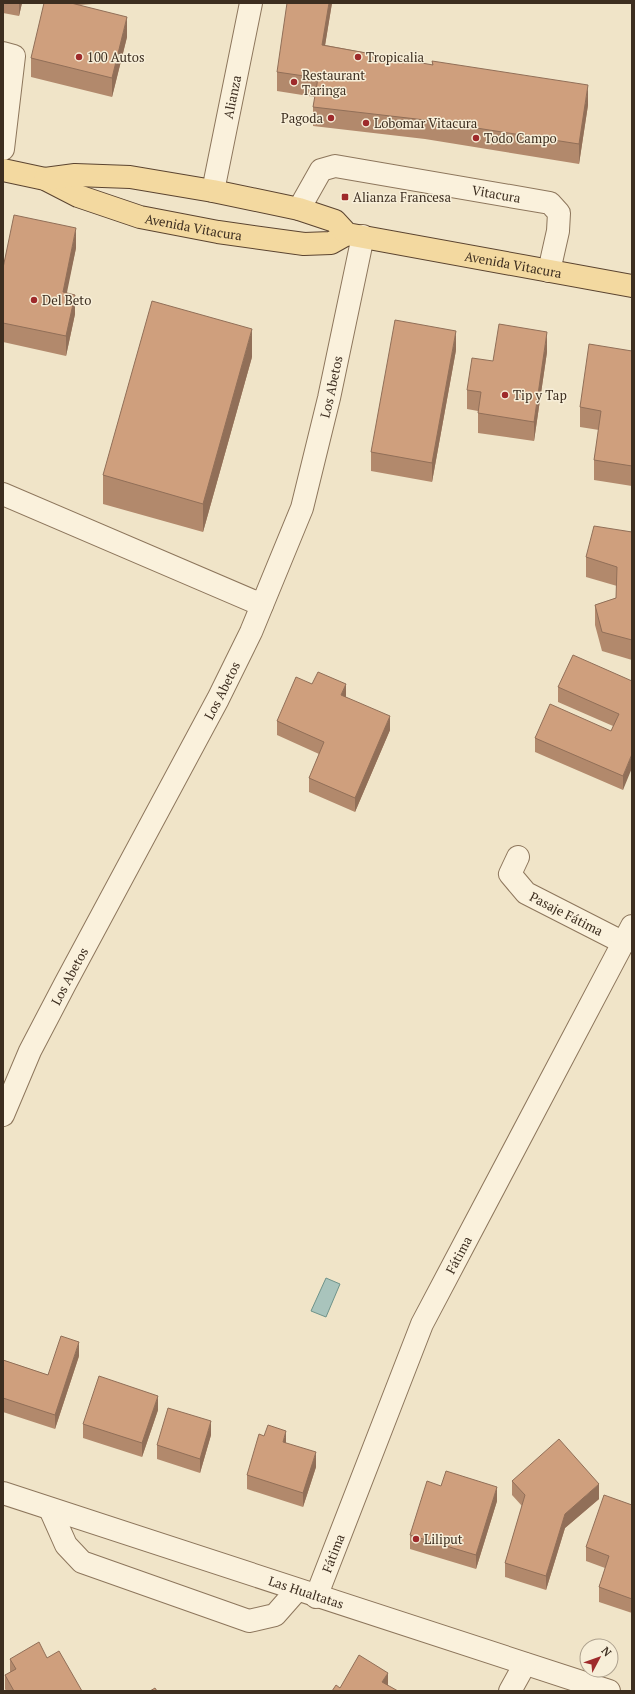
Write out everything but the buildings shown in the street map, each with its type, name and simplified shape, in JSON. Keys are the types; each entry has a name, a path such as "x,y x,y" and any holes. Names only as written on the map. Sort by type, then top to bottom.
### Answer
{"main road":[{"name":"Avenida Vitacura","path":"3,170 45,179 78,196 140,217 218,232 304,244 331,243 355,235"},
{"name":"Avenida Vitacura","path":"45,179 75,176 122,176 213,191 299,209 335,221 355,235 632,286"}],"street":[{"name":"Alianza","path":"213,191 251,3"},
{"path":"3,54 14,56 3,149"},
{"name":"Vitacura","path":"299,209 321,170 335,166 550,203 559,213 558,231 549,271"},
{"name":"Los Abetos","path":"3,1115 30,1051 218,698 250,632 302,508 330,398 355,235"},
{"path":"3,494 262,604"},
{"name":"Pasaje Fátima","path":"518,857 510,874 526,893 628,935"},
{"name":"Fátima","path":"307,1593 422,1324 628,935"},
{"name":"Las Hualtatas","path":"3,1493 609,1691"},
{"path":"50,1509 66,1545 82,1562 249,1621 275,1615 307,1593"},
{"path":"510,1691 525,1664"}],"water":[{"path":"326,1278 340,1284 326,1317 311,1311"}],"place":[{"name":"100 Autos","path":"79,57"},
{"name":"Tropicalia","path":"358,57"},
{"name":"Restaurant Taringa","path":"294,82"},
{"name":"Pagoda","path":"331,118"},
{"name":"Lobomar Vitacura","path":"366,123"},
{"name":"Todo Campo","path":"476,138"},
{"name":"Alianza Francesa","path":"345,197"},
{"name":"Del Beto","path":"34,300"},
{"name":"Tip y Tap","path":"505,395"},
{"name":"Liliput","path":"416,1539"}]}
